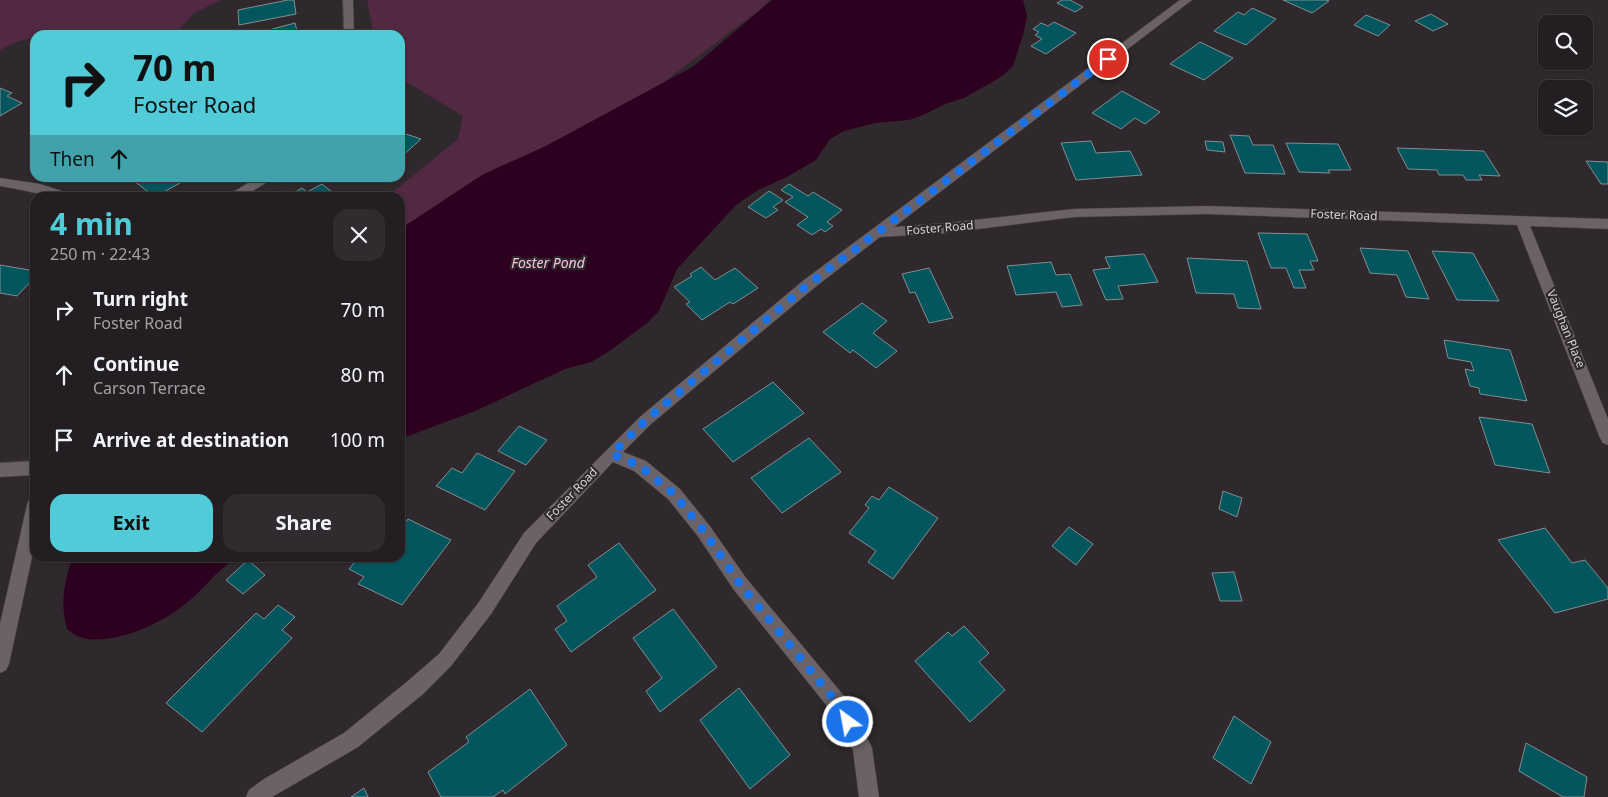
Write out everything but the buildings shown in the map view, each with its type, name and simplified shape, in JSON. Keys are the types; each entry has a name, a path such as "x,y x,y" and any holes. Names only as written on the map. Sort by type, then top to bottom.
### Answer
{"street":[{"path":"348,0 349,30"},
{"path":"876,233 1187,0"},
{"path":"0,182 40,188 52,192"},
{"path":"240,192 258,182"},
{"name":"Foster Road","path":"256,797 271,786 351,740 416,687 444,660 485,608 530,538 646,420 794,297 876,233 946,228 1074,213 1162,210 1608,224"},
{"name":"Vaughan Place","path":"1522,221 1608,438"},
{"path":"612,454 640,466 674,494 703,530 740,584 842,709 862,748 869,797"},
{"path":"0,470 30,468"},
{"path":"0,664 30,528"}],"shaded area":[{"path":"0,0 221,0 194,13 179,30 30,30 30,39 19,41 0,50"},
{"path":"367,0 770,0 660,85 546,146 494,169 405,227 405,192 393,192 458,139 463,116 405,81 405,30 373,30"}],"water":[{"name":"Foster Pond","path":"772,0 1023,0 1027,17 1013,66 1001,77 964,98 909,120 875,123 844,131 830,139 816,160 785,178 758,190 736,205 677,269 659,311 646,324 608,352 591,362 565,369 475,411 405,437 405,226 482,175 546,146 694,66"},
{"path":"71,562 230,562 190,600 168,616 154,624 123,636 107,639 78,636 67,629 63,601"}],"route":[{"path":"848,722 842,709 740,584 703,530 674,494 640,466 612,454 646,420 809,284 1108,59"}]}
